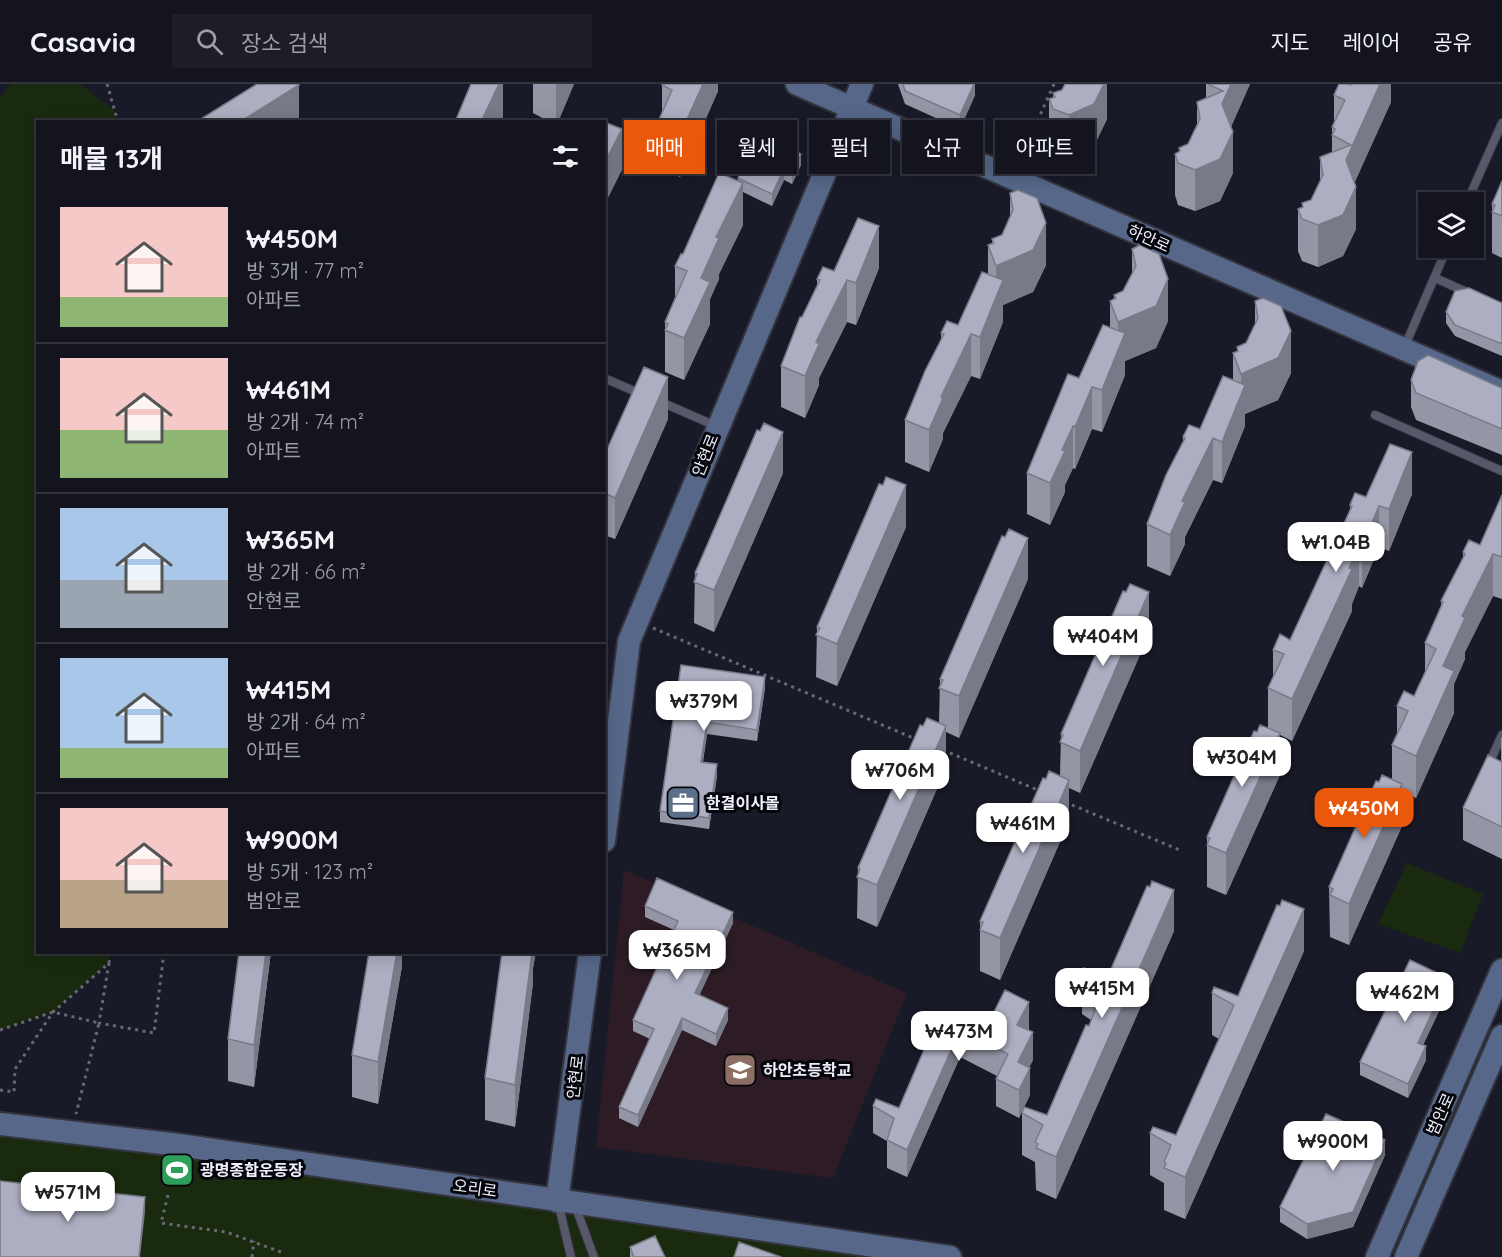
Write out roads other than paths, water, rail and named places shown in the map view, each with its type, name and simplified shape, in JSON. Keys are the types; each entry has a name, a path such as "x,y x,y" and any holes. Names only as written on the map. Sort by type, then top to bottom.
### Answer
{"street":[{"name":"하안로","path":"796,84 1502,392"},
{"name":"안현로","path":"606,824 628,640 862,84"},
{"name":"안현로","path":"566,1202 590,954"},
{"name":"범안로","path":"1380,1250 1502,970"},
{"name":"범안로","path":"1412,1251 1502,1036"},
{"name":"오리로","path":"0,1124 179,1145 950,1257"},
{"path":"1361,1257 1380,1250"}],"lane":[{"path":"1471,192 1502,123"},
{"path":"1404,350 1443,258"},
{"path":"1435,278 1473,295"},
{"path":"606,379 646,396"},
{"path":"657,401 717,426"},
{"path":"1375,415 1502,471"},
{"path":"1484,777 1502,735"},
{"path":"566,1202 571,1257"},
{"path":"566,1202 594,1257"}],"place":[{"name":"한결이사몰","path":"683,803"},
{"name":"하안초등학교","path":"740,1070"},
{"name":"광명종합운동장","path":"177,1170"}]}
